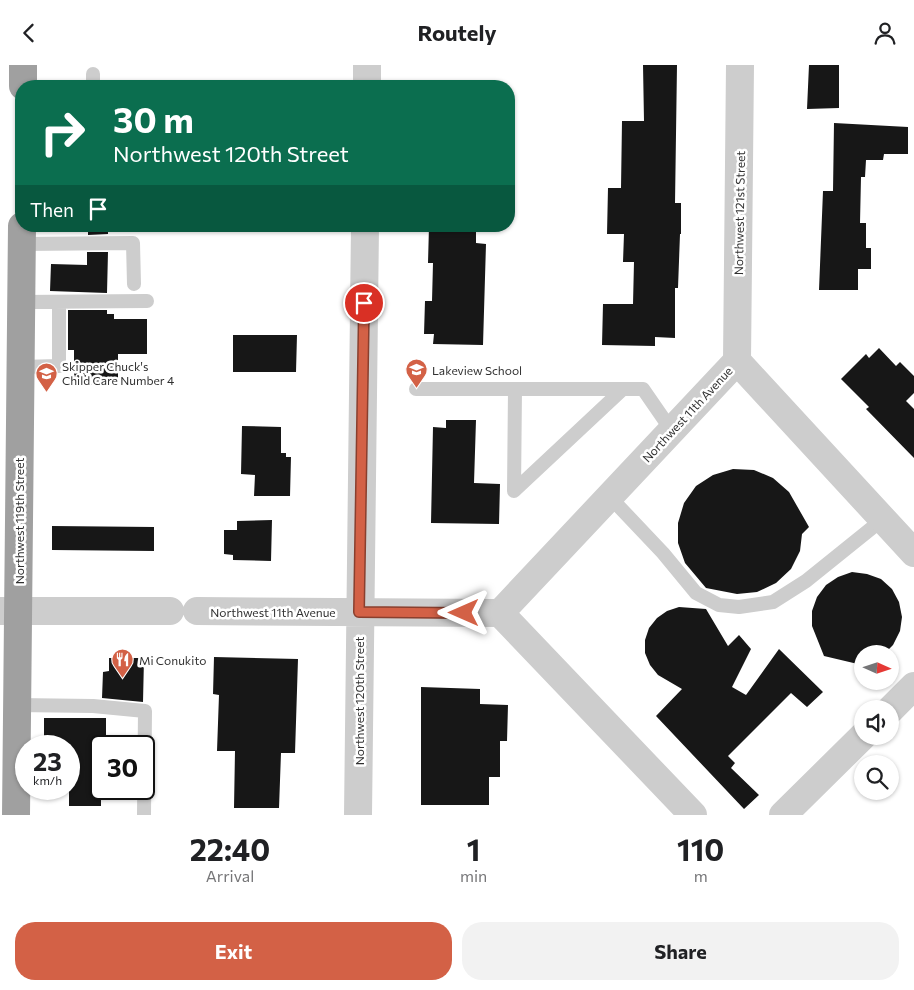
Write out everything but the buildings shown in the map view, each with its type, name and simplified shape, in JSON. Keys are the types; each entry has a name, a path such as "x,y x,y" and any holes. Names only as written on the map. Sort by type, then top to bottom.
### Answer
{"highway":[{"path":"23,65 23,80"},
{"name":"Northwest 119th Street","path":"16,815 17,705 9,610 20,367 22,235"}],"street":[{"path":"367,65 367,80"},
{"name":"Northwest 121st Street","path":"737,361 740,65"},
{"name":"Northwest 120th Street","path":"358,815 365,232"},
{"name":"Northwest 11th Avenue","path":"197,611 500,613 737,361 914,553"},
{"path":"9,610 170,611"},
{"path":"500,613 693,815"},
{"path":"899,701 914,686"},
{"path":"783,815 854,745"}],"lane":[{"path":"22,235 133,243 134,284"},
{"path":"21,302 147,301"},
{"path":"20,367 58,366 59,302"},
{"path":"416,389 643,389 672,431"},
{"path":"514,389 514,491 623,389"},
{"path":"609,497 663,553 696,593 719,605 739,607 773,602 806,581 883,519"},
{"path":"17,705 93,706 145,711 144,815"}],"place":[{"name":"Lakeview School","path":"416,389"},
{"name":"Skipper Chuck's Child Care Number 4","path":"46,392"},
{"name":"Mi Conukito","path":"123,679"}],"route":[{"path":"364,303 359,612 464,613"}]}
